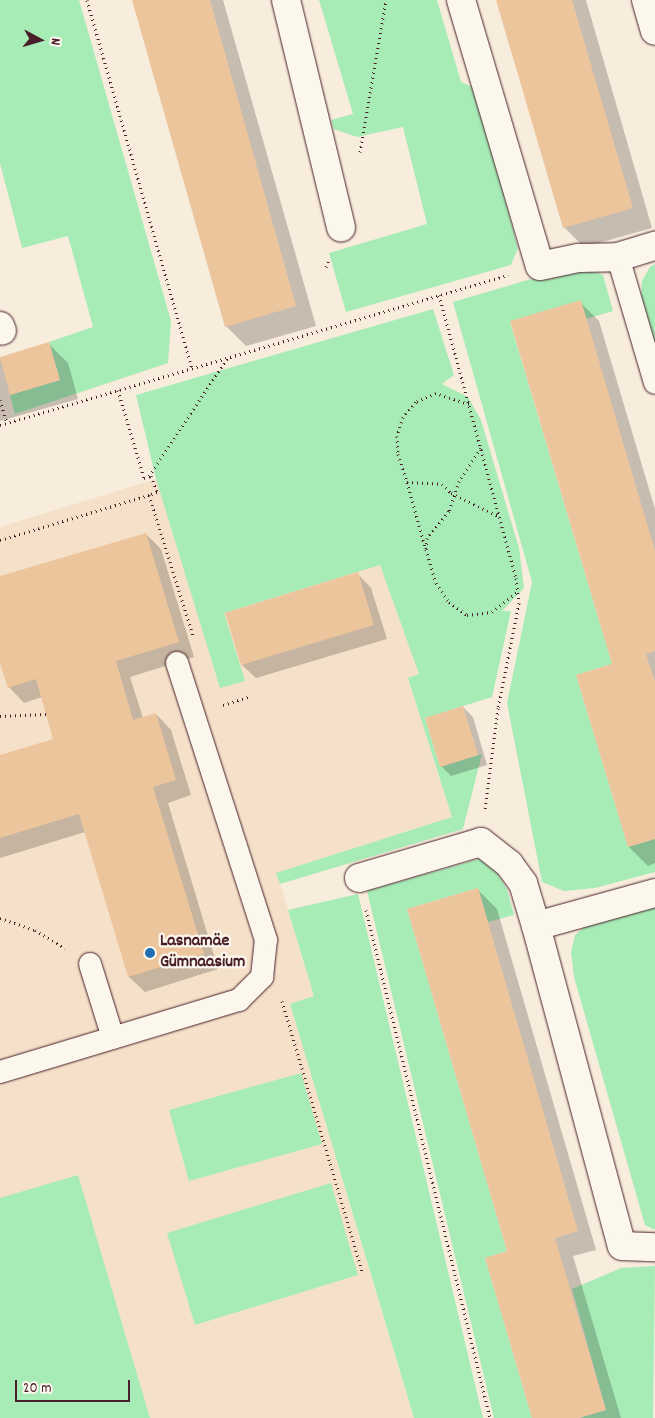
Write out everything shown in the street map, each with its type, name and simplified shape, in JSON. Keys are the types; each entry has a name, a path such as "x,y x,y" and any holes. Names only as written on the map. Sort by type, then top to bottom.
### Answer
{"street":[{"path":"286,0 341,227"},
{"path":"461,0 540,266 579,258 618,257 655,246"},
{"path":"646,0 655,31"},
{"path":"359,878 481,842 509,864 523,883 536,926 622,1246 655,1247"},
{"path":"536,926 655,893"}],"lane":[{"path":"618,257 655,383"},
{"path":"0,1072 238,1000 262,977 266,940 178,663"},
{"path":"90,964 113,1038"}],"path":[{"path":"86,0 192,368"},
{"path":"359,154 386,0"},
{"path":"326,267 341,227"},
{"path":"0,425 540,266"},
{"path":"439,295 500,517 519,603 498,708 481,842"},
{"path":"148,477 228,357"},
{"path":"0,540 157,492 151,476 144,478 118,390"},
{"path":"469,404 436,393 416,402 403,417 397,436 398,454 408,482 436,583 449,602 467,615 492,612 518,592"},
{"path":"0,400 6,423"},
{"path":"426,549 428,538 449,511 459,481 481,447"},
{"path":"408,482 442,484 455,496 500,517"},
{"path":"149,495 200,656 178,663"},
{"path":"0,716 46,714"},
{"path":"359,878 490,1418"},
{"path":"0,918 35,930 90,964"},
{"path":"262,977 281,998 363,1274"}],"shaded area":[{"name":"Lasnamäe Gümnaasium","path":"338,423 381,565 419,675 408,679 452,817 277,873 314,996 290,1004 414,1418 0,1418 0,527"}],"green space":[{"path":"0,0 79,0 171,321 168,363 15,414 10,395 60,380 49,342 93,327 68,236 22,248 0,163"},
{"path":"319,0 437,0 461,82 475,88 518,248 511,265 346,312 329,253 427,224 403,127 357,137 334,129 331,120 353,114"},
{"path":"655,264 655,346 641,297 642,281 650,267"},
{"path":"579,265 603,275 613,311 586,319 510,322 612,664 576,675 628,847 655,839 655,872 595,888 564,891 542,882 507,703 532,582 453,302"},
{"path":"433,309 454,375 442,384 468,397 481,420 519,548 524,588 502,611 511,611 492,697 425,718 440,767 482,754 463,829 280,884 276,873 452,817 408,678 419,674 380,565 224,613 245,681 220,688 156,479 136,395"},
{"path":"479,859 492,865 507,889 514,915 488,922 478,888 407,909 507,1251 485,1258 532,1418 494,1418 367,891"},
{"path":"358,894 483,1418 414,1418 290,1004 314,996 288,910"},
{"path":"655,905 655,1229 653,1229 645,1225 574,977 571,952 575,935 589,923"},
{"path":"301,1073 322,1144 189,1181 169,1110"},
{"path":"78,1175 150,1418 0,1418 0,1198"},
{"path":"331,1183 358,1275 195,1325 167,1233"},
{"path":"655,1266 653,1418 579,1418 606,1410 572,1289 621,1268"}],"building":[{"path":"132,0 210,0 296,306 225,327"},
{"path":"496,0 572,0 633,208 563,228"},
{"path":"581,300 655,551 655,651 646,654 655,682 655,839 628,847 576,675 612,664 510,321"},
{"path":"49,342 60,380 10,395 0,357"},
{"path":"146,533 179,642 116,661 133,720 156,713 176,780 153,787 204,954 128,977 79,814 0,838 0,755 53,739 36,679 8,688 0,663 0,576"},
{"path":"358,572 374,625 241,665 225,613"},
{"path":"463,706 478,755 440,767 425,718"},
{"path":"478,888 578,1231 555,1238 606,1410 579,1418 532,1418 485,1258 507,1251 407,909"}],"place":[{"name":"Lasnamäe Gümnaasium","path":"150,953"}]}
